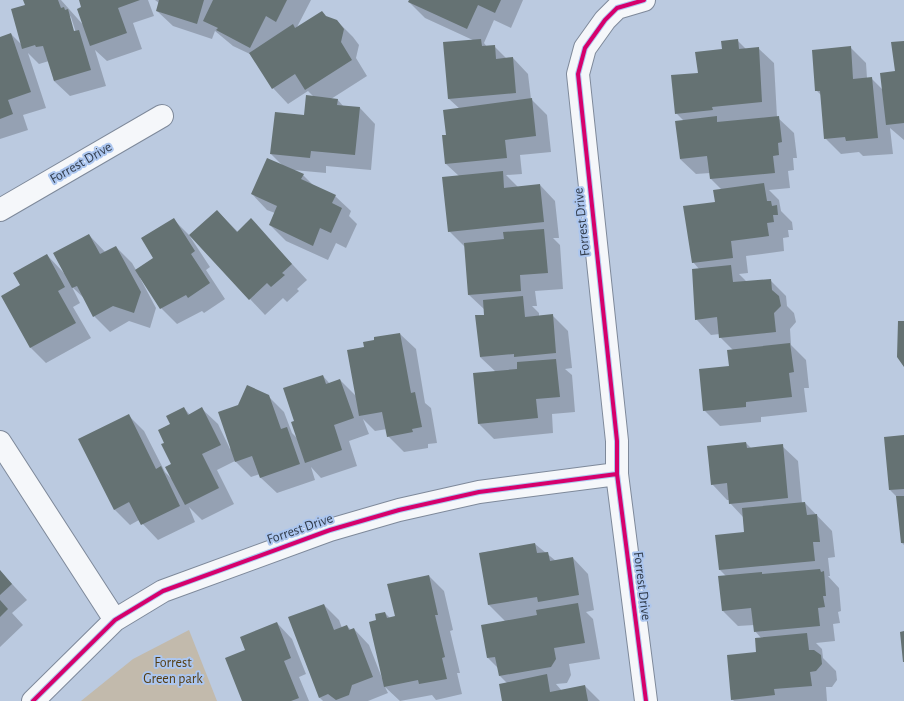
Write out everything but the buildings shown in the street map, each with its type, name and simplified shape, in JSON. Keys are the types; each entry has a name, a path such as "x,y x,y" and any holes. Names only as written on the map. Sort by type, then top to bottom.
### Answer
{"street":[{"name":"Forrest Drive","path":"644,0 617,8 605,20 585,48 578,74 617,441 617,474 646,701"},
{"name":"Forrest Drive","path":"0,210 162,116"},
{"path":"0,442 115,620"},
{"name":"Forrest Drive","path":"33,701 115,620 164,591 330,530 400,510 479,492 617,474"}],"green space":[{"name":"Forrest Green park","path":"189,630 217,701 81,701 133,659"}],"cycle path":[{"path":"644,0 617,8 605,20 585,48 578,74 617,441 617,474 646,701"},
{"path":"33,701 115,620 163,591 330,530 399,510 479,492 617,474"}]}
